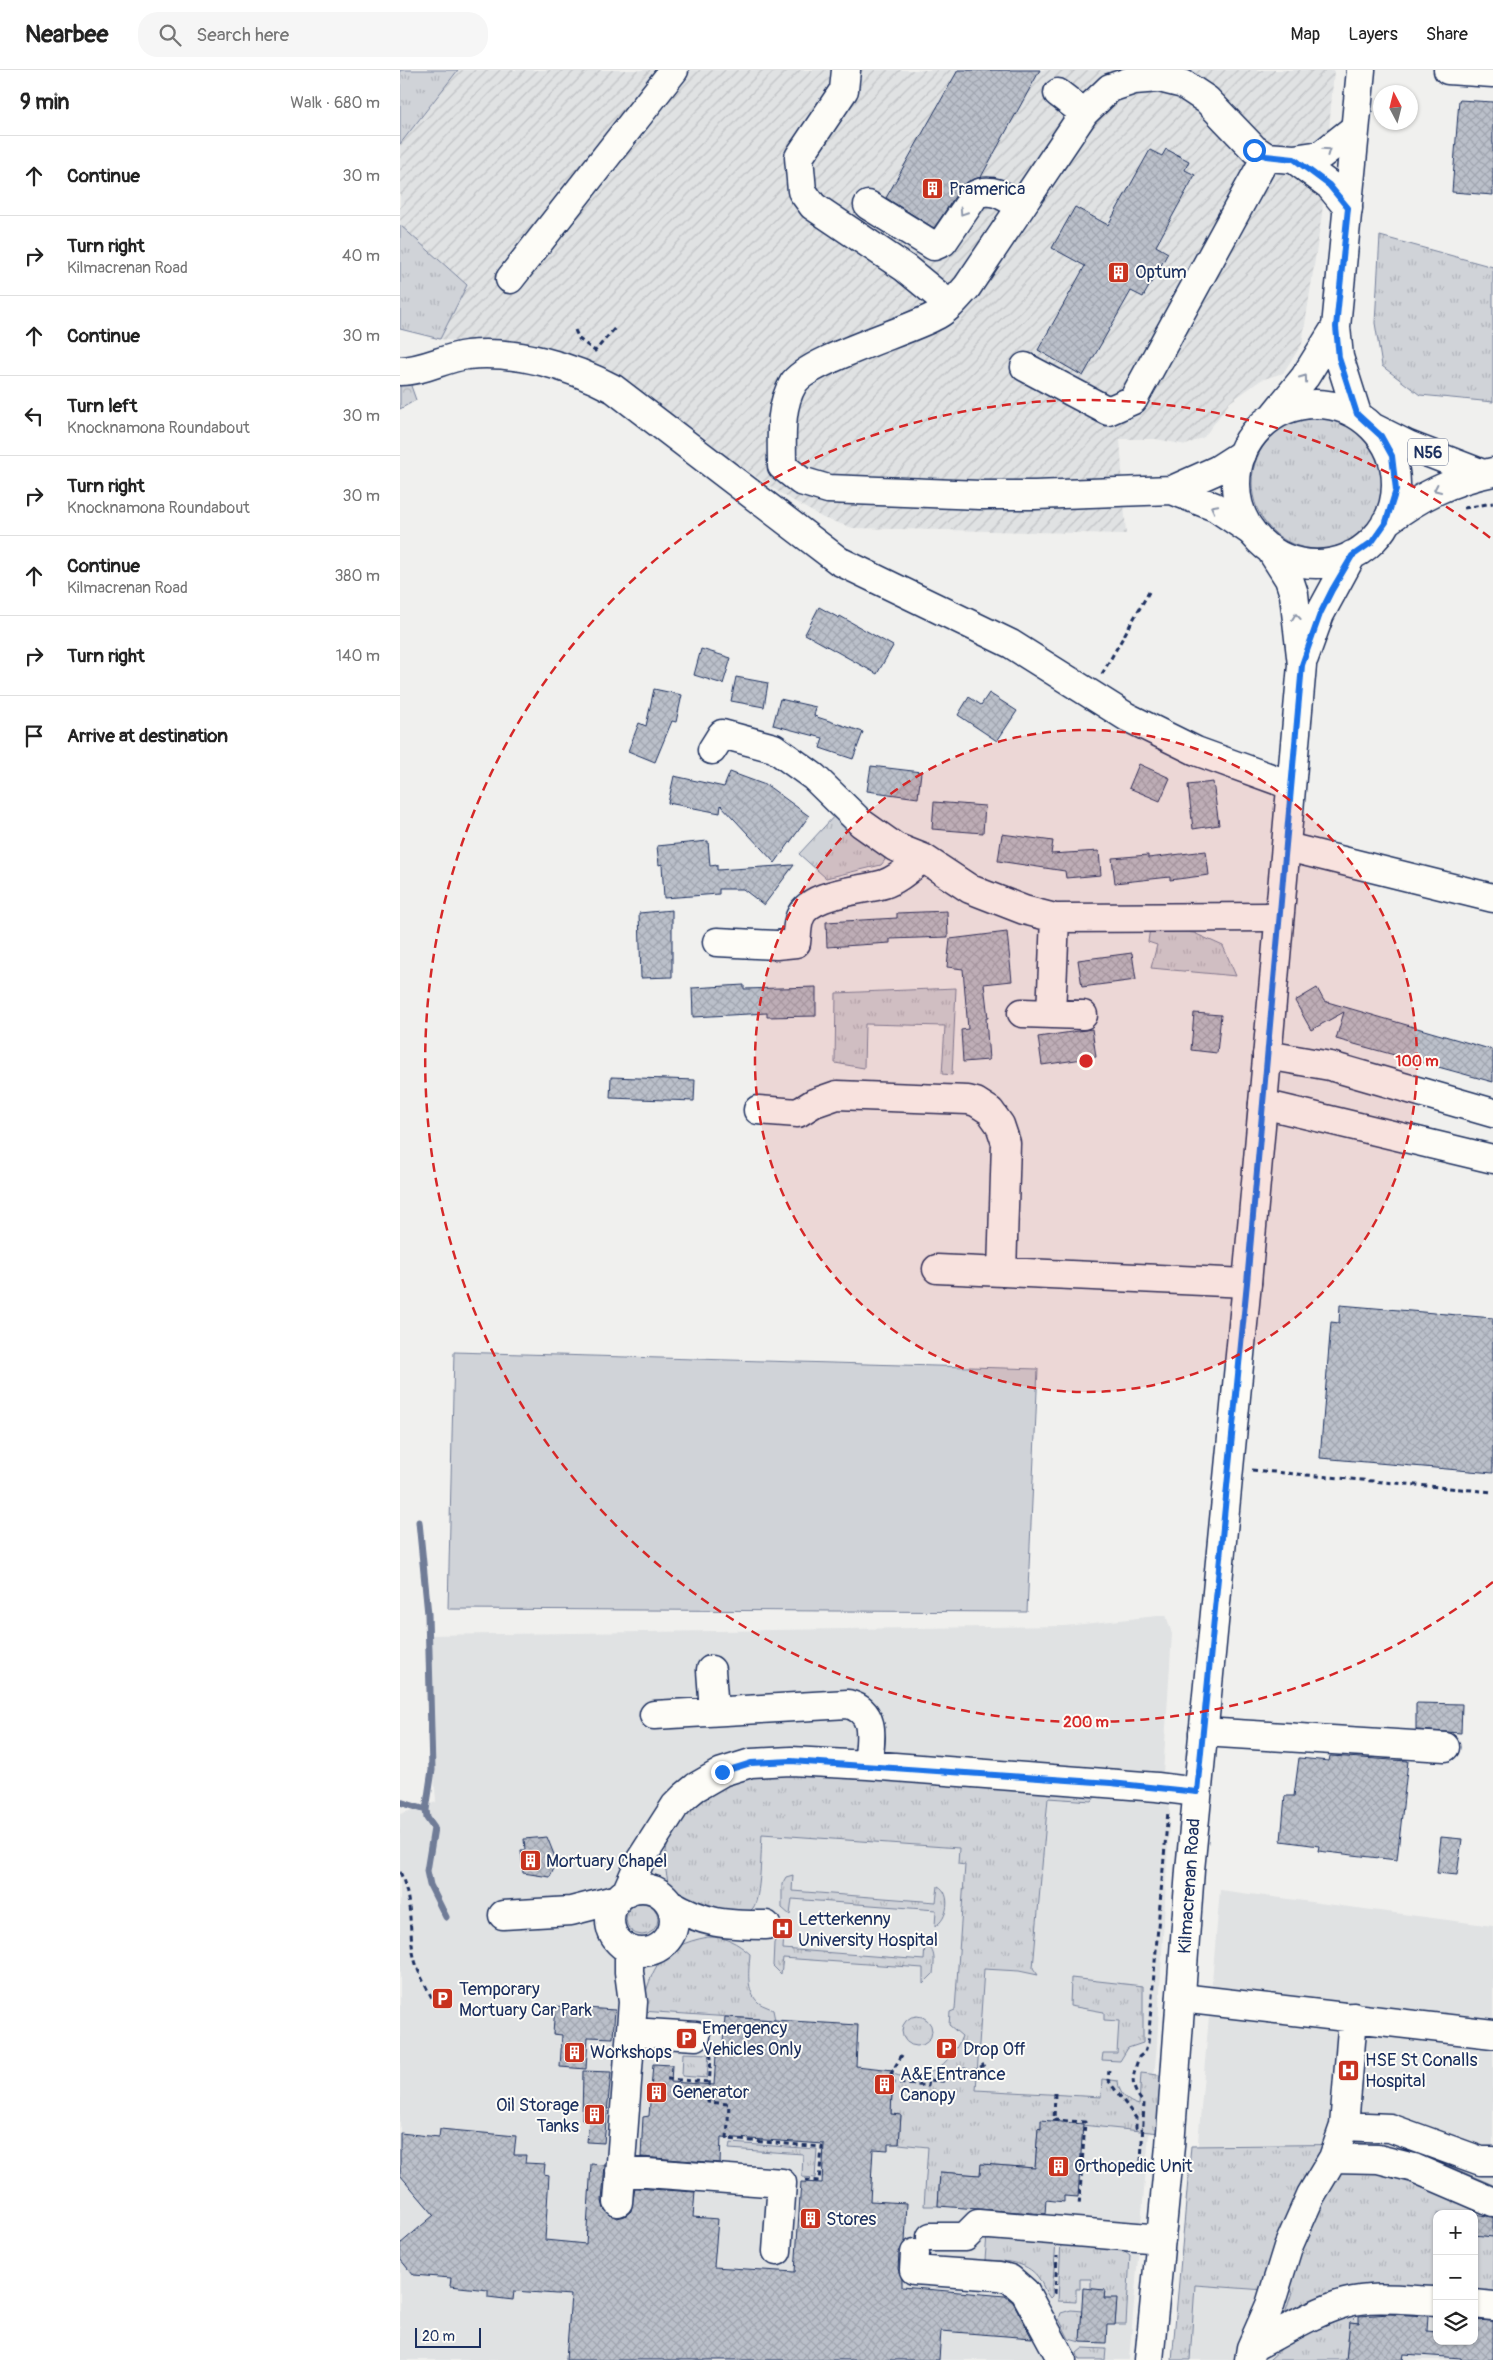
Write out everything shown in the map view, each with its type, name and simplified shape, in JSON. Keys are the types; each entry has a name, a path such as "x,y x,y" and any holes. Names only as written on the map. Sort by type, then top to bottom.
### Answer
{"main road":[{"path":"510,279 674,70"},
{"path":"846,70 844,90 799,157 802,191 813,206 905,268 950,305"},
{"name":"N56","path":"1336,327 1305,377 1274,416 1255,432 1242,454 1236,477 1236,489 1241,512 1261,540 1292,560 1316,564 1328,563 1352,556 1372,542 1386,522 1394,501 1396,478 1392,456 1365,421 1339,358 1336,327 1361,70"},
{"path":"1448,70 1493,74"},
{"path":"1242,454 1217,470 1172,490 980,495 828,488 800,481 782,466 782,414 793,383 819,363 917,325 935,317 950,305 967,287 1011,199 1084,113 1110,88 1134,80 1159,78 1183,84 1207,100 1254,150 1266,156 1294,159 1321,155 1354,129"},
{"path":"1058,93 1084,113"},
{"path":"1025,368 1108,411 1133,400 1266,156"},
{"path":"1294,159 1329,185 1348,208"},
{"path":"868,205 934,246 943,242 975,194 982,191 1011,199"},
{"path":"400,371 411,371 466,355 499,356 550,364 586,374 614,389 839,561 1011,644 1127,717 1196,751 1290,785"},
{"name":"N56","path":"1274,416 1287,409 1315,404 1343,408 1408,445 1488,473"},
{"name":"N56","path":"1386,522 1424,495 1448,484 1488,473"},
{"path":"1172,490 1215,507 1261,540"},
{"name":"Kilmacrenan Road","path":"1148,2360 1161,2238 1197,1792 1247,1283 1302,665 1294,594 1289,579 1261,540"},
{"name":"Kilmacrenan Road","path":"1302,665 1320,614 1352,556"},
{"path":"712,750 722,734 774,748 814,777 861,823 894,847 923,858 970,889 1024,910 1055,918 1279,917"},
{"path":"1287,848 1493,898"},
{"path":"717,942 776,945 796,943 799,918 814,901 843,892 884,884 902,874 923,858"},
{"path":"1051,1014 1055,918"},
{"path":"1022,1013 1083,1015"},
{"path":"1267,1055 1330,1066 1493,1113"},
{"path":"758,1110 798,1113 814,1103 837,1095 976,1102 1000,1124 1006,1143 1002,1272"},
{"path":"1263,1104 1493,1159"},
{"path":"937,1269 1247,1283"},
{"path":"710,1670 714,1711"},
{"path":"654,1715 839,1703 856,1706 869,1718 871,1725 868,1765"},
{"path":"1203,1732 1445,1747"},
{"path":"618,2202 633,2002 622,1943 611,1927 610,1917 640,1859 654,1841 675,1806 685,1796 709,1779 737,1766 777,1760 868,1765 1197,1792"},
{"path":"633,2002 674,1926 674,1917 658,1882 654,1841"},
{"path":"503,1915 571,1911 642,1888 665,1899 691,1916 708,1922 766,1926"},
{"path":"571,1911 641,1953 708,1922"},
{"path":"1181,1998 1493,2034"},
{"path":"1250,2354 1270,2305 1288,2247 1311,2195 1333,2158 1344,2126 1353,2017"},
{"path":"631,2032 696,2036"},
{"path":"1344,2126 1390,2128 1481,2161 1493,2161"},
{"path":"1333,2158 1378,2159 1414,2168 1493,2202"},
{"path":"620,2171 782,2183 777,2251"},
{"path":"1062,2360 1019,2284 999,2276 914,2270 923,2245 965,2237 978,2224 1161,2238"},
{"path":"1250,2354 1315,2315 1344,2303 1371,2299 1433,2301"},
{"path":"1478,2304 1493,2306"}],"path":[{"path":"575,330 579,339 595,351 616,327"},
{"path":"1090,694 1149,592"},
{"path":"1229,1468 1493,1492"},
{"path":"1141,2163 1144,2103 1134,2092 1133,2077 1139,2057 1145,2052 1148,2043 1170,1789"},
{"path":"400,1872 406,1885 411,1917 413,1952 420,1975 432,1998"},
{"path":"696,2036 711,2057 708,2102 729,2104 727,2139 822,2147 819,2181 800,2179"},
{"path":"902,2055 886,2082 928,2086 928,2080 943,2081 944,2074 958,2075 959,2069 977,2070 987,2062"},
{"path":"1108,2070 1108,2080 1136,2118 1136,2128 1143,2129"},
{"path":"668,2079 709,2082"},
{"path":"1055,2093 1054,2120 1086,2122 1077,2231"}],"shaded area":[{"path":"458,70 1334,70 1322,214 1302,344 1283,373 1261,380 1230,402 1204,437 1186,445 1156,439 1120,439 1126,534 853,528 823,518 780,493 729,458 699,433 601,370 555,355 440,339 467,285 400,225 400,144"},
{"name":"Letterkenny University Hospital","path":"1166,1615 1172,1634 1163,1774 1170,1809 1157,2044 1129,2360 400,2360 400,1814 436,1802 425,1635 1065,1626"},
{"name":"HSE St Conalls Hospital","path":"1220,1890 1493,1926 1493,2360 1179,2360"}],"green space":[{"path":"400,70 458,70 400,144"},
{"path":"400,225 467,285 440,339 400,329"},
{"path":"1380,236 1493,267 1493,402 1420,395 1382,366 1375,323"},
{"path":"400,382 410,383 416,400 400,409"},
{"path":"1318,417 1331,418 1343,422 1365,436 1379,458 1383,470 1383,496 1379,508 1365,530 1343,544 1331,548 1318,549 1305,548 1293,544 1271,530 1257,508 1253,496 1252,483 1253,470 1257,458 1271,436 1293,422 1305,418"},
{"path":"836,814 883,851 885,860 881,865 826,878 799,854"},
{"path":"1150,928 1194,933 1223,946 1236,976 1151,968 1157,945 1148,942"},
{"path":"956,988 952,1075 942,1074 945,1026 865,1024 864,1068 835,1063 836,993"},
{"path":"454,1352 1038,1369 1027,1612 448,1609"},
{"path":"771,1772 1098,1793 1092,1801 1048,1798 1033,1968 1038,1975 1019,1971 984,1969 976,2090 1101,2097 1102,2079 1118,2081 1124,2097 1139,2105 1141,2073 1175,2077 1170,2134 1042,2121 1041,2129 1038,2129 1035,2168 981,2164 980,2175 940,2172 938,2206 924,2206 928,2147 899,2144 901,2115 891,2114 893,2074 915,2077 935,2070 951,2056 962,2036 949,2025 950,2012 955,2010 965,1865 958,1864 959,1848 762,1834 758,1894 753,1908 746,1913 724,1915 698,1907 677,1895 668,1883 665,1857 668,1843 682,1818 703,1798 727,1783"},
{"path":"793,1875 792,1891 936,1902 938,1886 945,1894 947,1906 943,1918 935,1926 936,1910 792,1899 790,1915 782,1908 782,1884 786,1877"},
{"path":"642,1903 648,1904 653,1908 657,1913 657,1925 653,1930 648,1934 642,1935 636,1934 631,1930 627,1925 626,1919 627,1913 631,1908 636,1904"},
{"path":"784,1934 783,1949 924,1960 925,1944 933,1953 933,1974 923,1984 923,1968 783,1958 781,1974 773,1966 774,1943 778,1936"},
{"path":"708,1937 731,1941 750,1954 749,1980 752,1993 759,2003 773,2010 775,2020 641,2011 649,1982 661,1960 679,1946"},
{"path":"1071,1978 1143,1986 1143,2043 1128,2048 1120,2061 1102,2060 1103,2053 1117,2053 1119,2021 1104,2020 1104,2012 1070,2006"},
{"path":"917,2016 928,2020 932,2031 928,2042 917,2046 906,2042 902,2031 906,2020"},
{"path":"683,2053 709,2054 707,2078 682,2076"},
{"path":"730,2143 817,2149 815,2178 802,2177 803,2154 729,2149"},
{"path":"1377,2144 1447,2165 1493,2185 1493,2302 1478,2301 1478,2210 1433,2210 1433,2298 1283,2320 1292,2292 1195,2285 1190,2360 1172,2360 1191,2146"},
{"path":"987,2235 1056,2241 1052,2296 1050,2298 1038,2277 1027,2268 1014,2263 985,2260"},
{"path":"1061,2240 1116,2244 1130,2255 1126,2324 1115,2324 1117,2299 1104,2298 1105,2290 1091,2289 1091,2279 1080,2279 1080,2289 1076,2289 1076,2302 1058,2301"},
{"path":"1071,2310 1082,2311 1080,2342 1069,2339 1059,2319 1061,2313"},
{"path":"1350,2314 1359,2323 1350,2322 1346,2360 1269,2360 1295,2336"},
{"path":"1083,2348 1106,2349 1105,2360 1079,2360 1077,2353"}],"building":[{"path":"958,70 1040,70 981,177 969,181 962,186 934,228 886,198"},
{"path":"1459,100 1493,102 1493,195 1452,192"},
{"name":"Optum","path":"1166,149 1189,161 1185,170 1195,175 1156,246 1168,253 1143,297 1131,291 1083,376 1038,350 1085,266 1052,248 1075,207 1108,225 1150,150 1162,156"},
{"path":"819,607 839,618 840,616 893,646 877,674 805,634"},
{"path":"701,649 731,658 723,684 694,675"},
{"path":"736,677 768,683 764,707 731,701"},
{"path":"654,689 682,695 676,722 672,721 655,762 628,751 639,723 646,726"},
{"path":"989,693 1017,711 997,741 958,715 969,697 981,705"},
{"path":"780,699 816,707 814,716 863,732 853,759 820,748 823,738 773,725"},
{"path":"1139,764 1170,778 1160,801 1129,788"},
{"path":"871,766 921,772 918,798 867,791"},
{"path":"730,772 768,786 809,816 775,863 721,805 720,813 668,803 674,776 724,787"},
{"path":"1213,782 1219,825 1193,829 1188,785"},
{"path":"934,802 985,806 983,833 932,829"},
{"path":"1002,834 1053,841 1051,854 1099,851 1101,875 1066,878 1065,871 998,861"},
{"path":"708,841 710,866 717,865 717,870 794,865 764,905 743,889 719,889 719,894 664,898 662,864 659,865 657,846"},
{"path":"1206,851 1209,875 1170,880 1170,877 1115,883 1112,858 1148,855 1148,858"},
{"path":"672,910 672,977 641,978 639,913"},
{"path":"947,911 948,937 890,939 890,943 827,947 826,922 897,918 897,913"},
{"path":"1007,932 1012,981 984,984 988,1018 986,1018 989,1060 963,1062 961,1030 968,1029 963,969 947,967 950,939"},
{"path":"1132,953 1136,980 1082,987 1078,960"},
{"path":"744,985 744,989 816,987 816,1016 767,1017 767,1013 693,1017 692,988"},
{"path":"1317,988 1324,1001 1493,1050 1493,1082 1336,1039 1344,1012 1311,1030 1295,1001"},
{"path":"1194,1013 1221,1015 1217,1053 1191,1050"},
{"path":"1092,1029 1096,1057 1042,1065 1038,1037"},
{"path":"611,1077 695,1080 694,1101 610,1098"},
{"path":"1340,1305 1493,1318 1493,1473 1320,1458 1331,1322 1339,1323"},
{"path":"1416,1703 1462,1704 1461,1733 1416,1730"},
{"path":"1330,1756 1408,1761 1397,1860 1318,1851 1319,1846 1281,1841 1285,1796 1294,1796 1299,1758 1329,1761"},
{"path":"547,1837 557,1862 550,1877 523,1873 521,1850 525,1850 524,1839"},
{"path":"1441,1837 1462,1839 1457,1875 1437,1873"},
{"path":"555,2006 615,2010 613,2038 588,2037 586,2069 560,2067 562,2035 553,2034"},
{"path":"725,2017 858,2025 856,2066 893,2070 891,2114 901,2115 899,2144 888,2144 888,2150 873,2149 870,2201 907,2203 905,2242 899,2252 898,2269 902,2279 902,2287 1005,2296 1013,2302 1032,2338 941,2331 939,2360 566,2360 571,2295 514,2291 513,2300 488,2297 488,2290 450,2286 451,2278 413,2275 400,2259 400,2244 434,2215 400,2175 400,2133 439,2137 440,2129 516,2136 514,2155 526,2155 525,2163 545,2164 544,2174 549,2175 545,2240 586,2244 591,2164 605,2165 602,2201 604,2209 610,2215 617,2218 625,2216 631,2211 635,2188 695,2192 693,2217 718,2219 714,2267 795,2272 801,2182 822,2183 824,2144 721,2137 720,2163 641,2157 643,2117 649,2116 653,2064 672,2065 671,2082 714,2085 716,2055 722,2055"},
{"path":"583,2071 611,2072 604,2143 587,2142 589,2120 582,2119"},
{"name":"Orthopedic Unit","path":"1041,2120 1083,2124 1078,2197 1064,2196 1064,2202 1046,2200 1045,2214 938,2206 940,2172 980,2175 981,2164 1035,2168 1038,2128 1041,2129"},
{"path":"1478,2215 1493,2217 1493,2237 1478,2235"},
{"path":"1083,2288 1105,2290 1104,2298 1117,2298 1115,2325 1107,2325 1106,2343 1080,2342"},
{"path":"1390,2314 1428,2316 1427,2331 1433,2332 1433,2345 1478,2345 1478,2320 1493,2321 1493,2360 1461,2360 1461,2358 1404,2354 1403,2360 1346,2360 1350,2322 1359,2323 1359,2316"}],"waterway":[{"path":"419,1522 428,1614 432,1770 426,1810 427,1818 434,1828 427,1871 430,1885 446,1917"},
{"path":"400,1802 426,1810"}],"place":[{"name":"Pramerica","path":"933,189"},
{"name":"Optum","path":"1119,272"},
{"name":"Mortuary Chapel","path":"530,1861"},
{"name":"Letterkenny University Hospital","path":"782,1929"},
{"name":"Temporary Mortuary Car Park","path":"443,1999"},
{"name":"Emergency Vehicles Only","path":"686,2038"},
{"name":"Drop Off","path":"947,2049"},
{"name":"Workshops","path":"574,2052"},
{"name":"HSE St Conalls Hospital","path":"1349,2070"},
{"name":"A&E Entrance Canopy","path":"884,2084"},
{"name":"Generator","path":"656,2092"},
{"name":"Oil Storage Tanks","path":"595,2115"},
{"name":"Orthopedic Unit","path":"1058,2166"},
{"name":"Stores","path":"810,2219"}],"route":[{"path":"722,1772 737,1766 777,1760 1111,1783 1197,1792 1247,1283 1302,665 1320,614 1332,590 1352,556 1372,542 1380,532 1391,512 1396,490 1395,467 1392,456 1381,436 1357,414 1339,358 1336,327 1348,208 1329,185 1294,159 1266,156 1254,150"}]}
